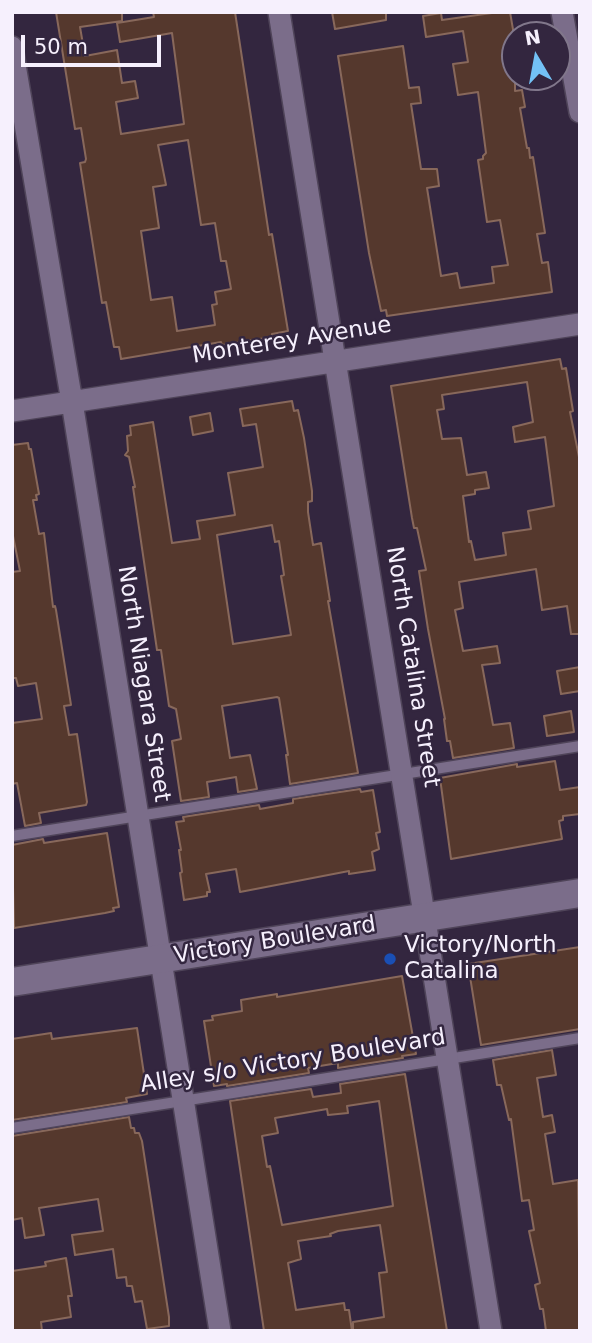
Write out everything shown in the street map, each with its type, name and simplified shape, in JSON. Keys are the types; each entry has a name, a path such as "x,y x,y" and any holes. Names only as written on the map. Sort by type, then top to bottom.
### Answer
{"main road":[{"name":"Victory Boulevard","path":"12,982 580,893"}],"street":[{"name":"North Catalina Street","path":"279,12 491,1331"},
{"path":"562,12 580,112"},
{"name":"North Niagara Street","path":"12,47 72,402 220,1331"},
{"name":"Monterey Avenue","path":"12,411 580,324"}],"lane":[{"path":"12,836 580,746"},
{"name":"Alley s/o Victory Boulevard","path":"12,1128 580,1038"}],"building":[{"path":"56,12 122,12 122,21 80,27 85,56 117,50 122,83 135,81 138,98 116,102 121,134 184,124 172,33 120,42 117,23 154,17 153,12 235,12 269,235 272,234 288,331 272,334 272,337 222,345 221,342 121,359 119,347 114,347 106,302 102,303 80,163 86,159 81,128 75,129","holes":["188,140 201,225 215,223 221,261 226,261 231,289 215,292 217,304 212,305 215,325 177,331 172,297 151,300 141,231 159,228 153,187 166,185 158,145"]},
{"path":"332,12 386,12 386,20 335,29"},
{"path":"510,12 512,21 501,21 501,91 522,91 525,107 520,108 527,148 530,158 533,157 545,233 537,234 542,263 548,262 552,292 387,316 386,310 381,311 369,253 338,56 403,46 409,88 419,87 421,103 411,104 421,169 437,169 439,186 427,188 441,276 457,273 460,288 494,283 492,267 508,265 500,220 487,222 478,160 483,159 486,153 478,92 458,95 453,64 468,62 463,31 426,37 423,16 441,13 442,20"},
{"path":"560,359 562,369 566,368 573,411 570,412 580,462 580,634 571,634 567,606 542,610 536,569 459,582 463,608 455,610 463,651 497,646 500,663 482,665 493,725 510,723 514,748 453,758 450,741 447,741 419,571 426,570 417,528 414,528 412,518 391,386","holes":["527,382 533,422 513,427 515,442 545,437 554,506 528,511 531,529 503,533 506,555 475,560 471,541 469,542 463,496 475,494 475,490 489,488 486,472 467,475 461,438 442,439 437,410 444,409 442,395"]},
{"path":"292,401 294,411 298,410 312,491 308,512 313,545 321,543 328,601 358,773 290,784 288,755 277,697 222,706 230,758 250,755 257,789 238,792 236,777 207,782 209,797 181,801 172,741 181,739 176,709 169,706 161,650 157,650 135,487 129,457 125,455 128,451 127,436 131,435 130,426 153,422 172,543 200,539 197,521 235,515 228,473 263,467 256,424 243,426 240,409","holes":["272,525 275,542 279,541 284,575 281,576 291,635 233,644 217,535"]},
{"path":"210,413 213,431 193,435 190,417"},
{"path":"28,443 39,494 36,495 37,500 33,500 39,534 44,533 53,607 55,606 56,610 71,705 64,706 69,735 77,734 87,802 86,805 39,813 41,823 25,826 17,783 12,784 12,723 42,719 36,683 18,686 16,678 12,678 12,572 20,571 12,531 12,445"},
{"path":"580,667 580,691 561,694 557,671"},
{"path":"571,711 574,732 547,736 544,716"},
{"path":"555,761 560,790 580,787 580,814 563,816 563,820 559,821 562,839 451,859 440,778 517,764 517,767"},
{"path":"360,789 361,792 373,790 380,832 376,833 379,849 372,852 375,870 349,874 349,871 240,892 236,869 206,874 210,892 207,892 207,896 184,900 180,873 181,850 176,822 184,821 183,817 259,805 260,809 293,803 293,799"},
{"path":"107,833 119,907 105,913 14,928 12,845"},
{"path":"580,947 580,1029 481,1045 468,964"},
{"path":"402,976 416,1054 338,1068 338,1063 308,1068 309,1073 214,1086 204,1021 213,1020 212,1016 242,1011 241,1000 277,994 277,997"},
{"path":"137,1028 147,1094 126,1098 127,1102 12,1120 12,1039 51,1033 52,1039"},
{"path":"552,1050 556,1075 537,1078 543,1117 552,1115 555,1132 545,1134 553,1184 578,1180 580,1331 546,1331 543,1309 540,1309 535,1285 540,1283 529,1231 534,1230 529,1200 522,1201 511,1119 509,1120 501,1085 497,1085 493,1060"},
{"path":"405,1074 447,1331 353,1331 353,1322 384,1317 379,1273 387,1272 380,1225 338,1231 330,1234 331,1236 298,1241 301,1259 288,1263 296,1310 344,1303 345,1310 349,1310 352,1331 264,1331 230,1101 311,1089 313,1097 341,1093 340,1084","holes":["379,1101 393,1206 282,1225 262,1136 278,1133 275,1118 327,1109 328,1115 348,1113 347,1106"]},
{"path":"129,1117 131,1128 134,1128 135,1133 139,1133 142,1141 169,1326 147,1329 142,1301 135,1302 132,1286 127,1286 126,1277 117,1278 113,1249 75,1255 72,1235 103,1231 98,1199 39,1208 44,1235 25,1238 22,1218 12,1220 12,1136"},
{"path":"66,1258 72,1296 68,1296 71,1317 41,1322 42,1331 12,1331 12,1271 46,1266 45,1262"}],"place":[{"name":"Victory/North Catalina","path":"390,959"}]}
